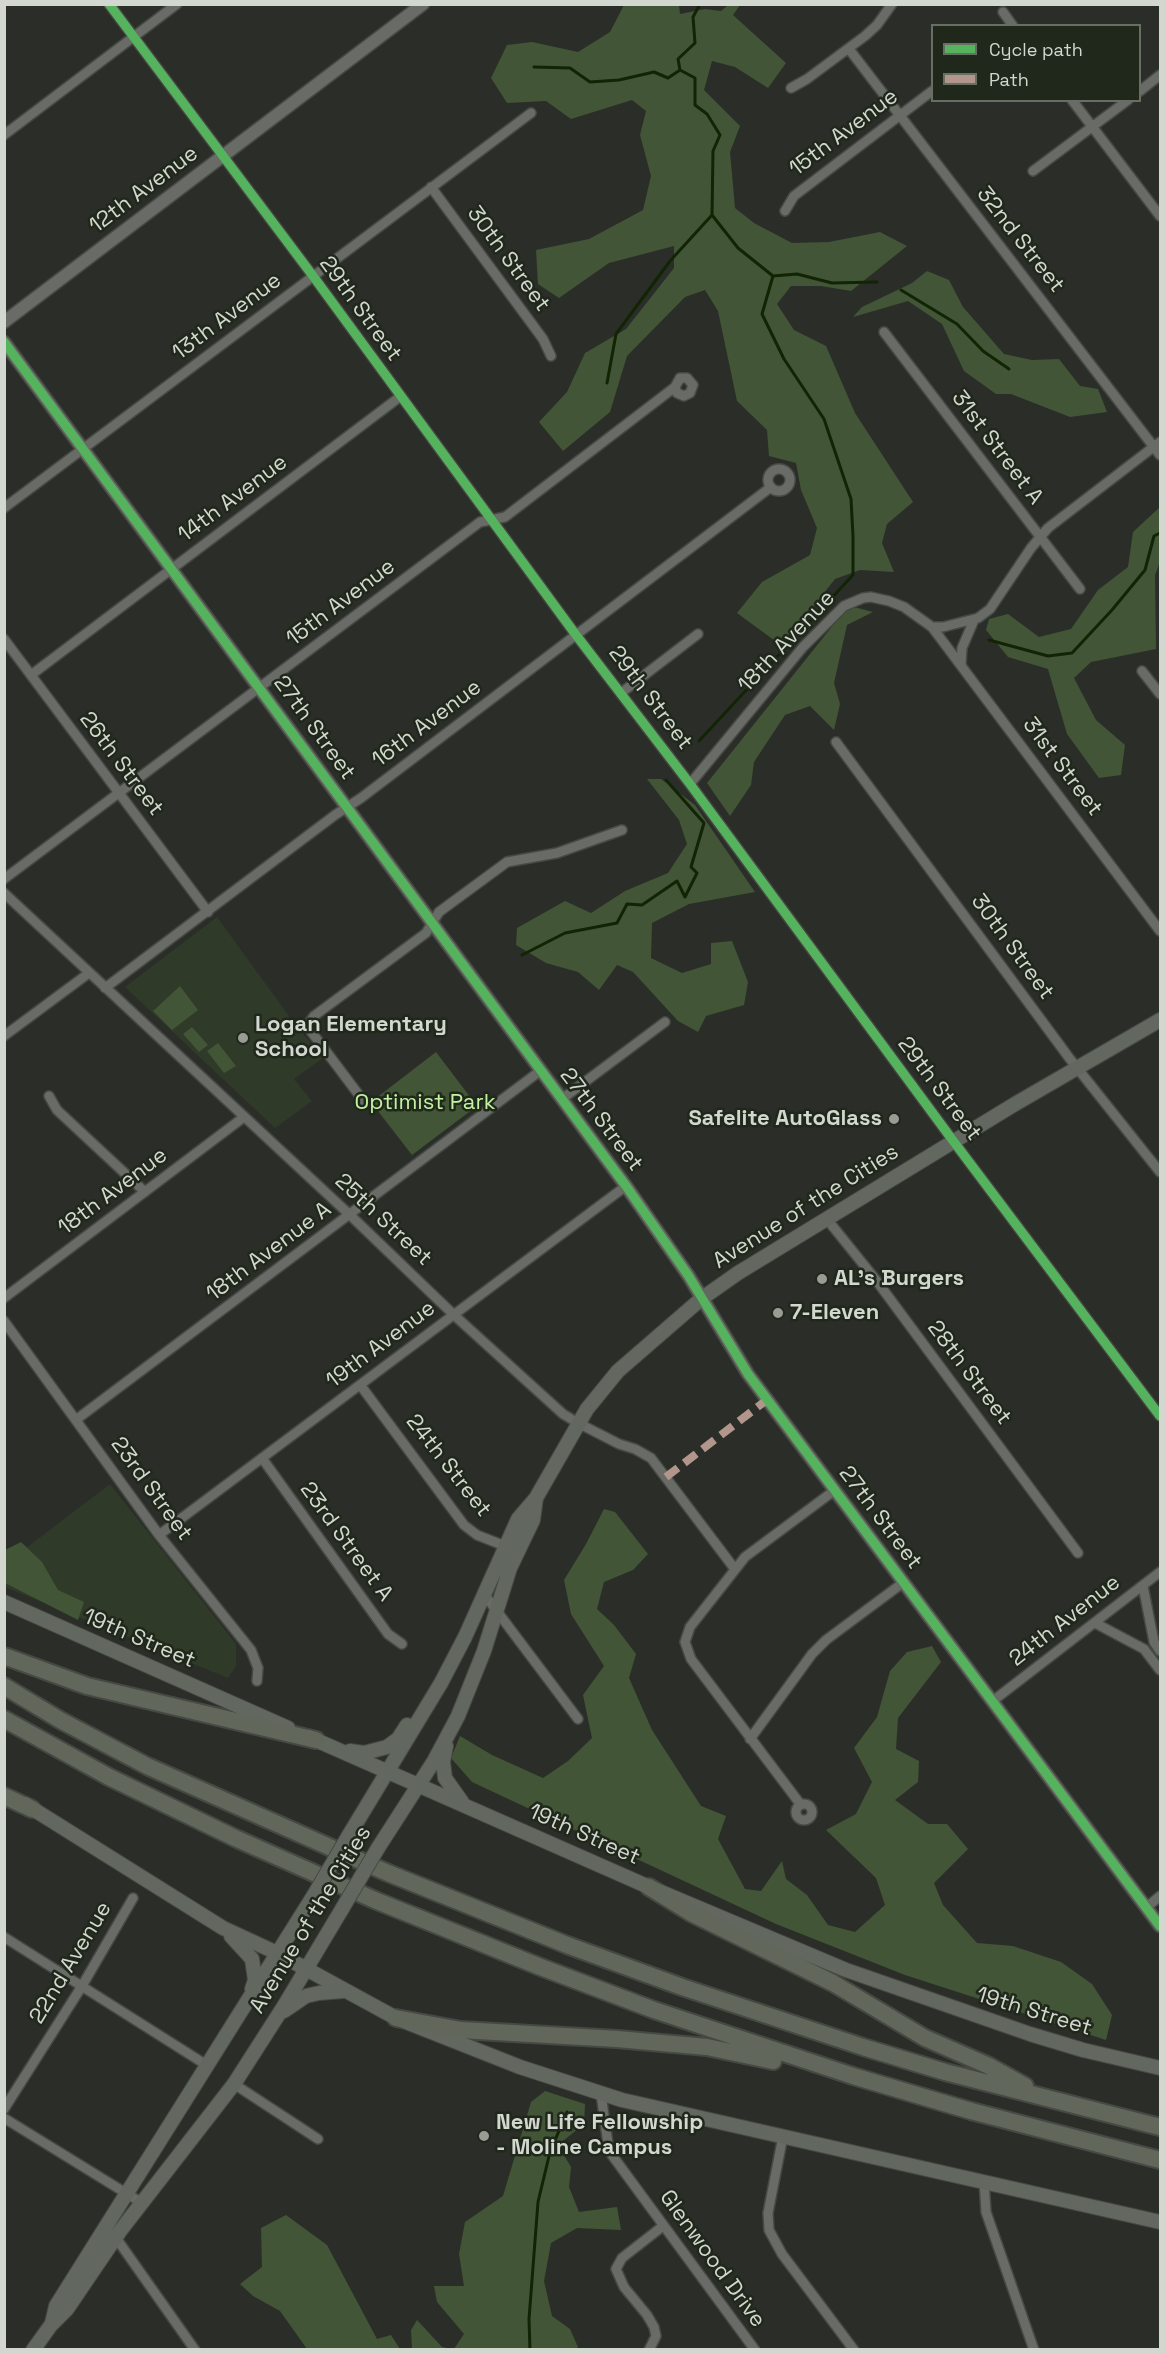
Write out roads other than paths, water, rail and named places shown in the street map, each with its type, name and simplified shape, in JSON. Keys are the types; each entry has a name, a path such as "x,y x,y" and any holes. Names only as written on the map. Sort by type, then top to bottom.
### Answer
{"highway":[{"path":"4,1656 87,1686 324,1744"},
{"path":"4,1686 60,1720 147,1766 388,1873 631,1969 796,2026 945,2072 1161,2127"},
{"path":"4,1719 63,1753 156,1801 377,1901 654,2010 870,2081 1006,2120 1161,2160"},
{"path":"4,1796 32,1809"},
{"path":"650,1887 691,1913 833,1983 925,2038 989,2066 1047,2098"},
{"path":"396,2018 461,2030 707,2047 870,2081"}],"main road":[{"name":"Avenue of the Cities","path":"33,2349 51,2325 67,2309 112,2232 128,2194 314,1895 441,1683 484,1594 512,1548 533,1520 536,1498 578,1424 603,1388 618,1371 701,1299 738,1273 826,1218 1161,1020"},
{"name":"Avenue of the Cities","path":"112,2232 142,2203 234,2084 278,2016 451,1729 475,1677 512,1548"},
{"path":"324,1744 364,1753 387,1747 398,1739 484,1594"},
{"name":"19th Street","path":"4,1602 797,1950 916,1996 1065,2045 1161,2068"},
{"path":"451,1729 444,1753 445,1774 449,1785 463,1804"},
{"path":"4,1789 32,1809 223,1928 277,1953 396,2018 520,2067 600,2094 1161,2222"},
{"path":"223,1928 252,1959 255,1980 248,2002"},
{"path":"278,2016 306,1996 345,1991"}],"street":[{"name":"29th Street","path":"108,4 313,276 576,635 690,784 954,1142 1161,1416"},
{"path":"4,135 177,4"},
{"name":"12th Avenue","path":"4,322 423,4"},
{"path":"791,88 849,49 877,25 892,4"},
{"path":"1003,12 1012,24"},
{"name":"32nd Street","path":"849,49 1157,444 1161,455"},
{"path":"1141,90 1161,75"},
{"name":"15th Avenue","path":"785,212 794,196 931,92"},
{"path":"1074,102 1161,216"},
{"path":"1033,171 1126,102"},
{"name":"13th Avenue","path":"4,508 531,113"},
{"name":"30th Street","path":"431,187 543,339 551,356"},
{"name":"31st Street A","path":"884,332 1080,589"},
{"name":"27th Street","path":"4,342 626,1186 748,1374 1155,1915"},
{"name":"15th Avenue","path":"4,879 480,522 505,517 675,387"},
{"name":"14th Avenue","path":"31,675 401,396"},
{"path":"932,627 943,627 974,620 990,609 1040,536 1048,528 1157,444"},
{"name":"16th Avenue","path":"105,988 771,487"},
{"name":"18th Avenue","path":"690,784 803,647 844,606 871,597 889,601 932,627"},
{"path":"961,664 962,648 974,620"},
{"name":"31st Street","path":"932,627 1161,931"},
{"path":"621,693 698,634"},
{"name":"26th Street","path":"4,639 208,912"},
{"path":"1142,671 1161,694"},
{"name":"30th Street","path":"836,742 1078,1068 1161,1172"},
{"path":"365,1103 310,1030 309,1023 314,1016 426,933 439,912 507,862 557,854 622,830"},
{"name":"25th Street","path":"4,893 350,1215 454,1315 563,1414 578,1424 651,1458 734,1568"},
{"path":"4,1036 89,973"},
{"path":"562,1099 665,1022"},
{"name":"18th Avenue A","path":"77,1419 540,1071"},
{"path":"49,1096 57,1110 145,1192"},
{"name":"18th Avenue","path":"4,1298 244,1117"},
{"name":"19th Avenue","path":"159,1535 626,1186"},
{"name":"28th Street","path":"826,1218 881,1286 1078,1552"},
{"name":"23rd Street","path":"4,1321 159,1535 251,1650 258,1668 257,1681"},
{"name":"24th Street","path":"361,1386 464,1526 477,1534 512,1548"},
{"name":"23rd Street A","path":"262,1458 388,1634 402,1644"},
{"path":"801,1805 691,1659 685,1642 690,1627 734,1568 745,1557 835,1490"},
{"name":"24th Avenue","path":"994,1700 1161,1572"},
{"path":"750,1739 812,1654 826,1640 904,1582"},
{"path":"1143,1586 1154,1642 1161,1651"},
{"path":"484,1594 578,1719"},
{"path":"1095,1623 1144,1649 1161,1670"},
{"path":"1155,1915 1161,1896"},
{"name":"22nd Avenue","path":"4,2109 82,1986 133,1898"},
{"path":"4,1936 208,2066"},
{"path":"234,2084 318,2139"},
{"name":"Glenwood Drive","path":"600,2094 609,2151 755,2349"},
{"path":"4,2118 142,2203"},
{"path":"783,2136 768,2213 769,2230 782,2254 854,2349"},
{"path":"984,2181 986,2212 1034,2349"},
{"path":"649,2349 656,2336 654,2327 624,2287 616,2269 622,2258 663,2226"},
{"path":"112,2232 195,2349"}],"waterway":[{"path":"699,741 853,575 851,499 824,419 784,359 762,314 773,276 738,248 712,215 713,151 720,135 707,114 695,105 695,78 680,70 678,59 695,43 693,17 700,4"},
{"path":"534,67 570,68 590,82 619,80 654,72 668,78 680,70"},
{"path":"607,383 616,334 670,261 712,215"},
{"path":"773,276 797,274 832,283 877,282"},
{"path":"901,290 957,324 983,351 1009,369"},
{"path":"989,640 1048,656 1072,653 1145,570 1154,536 1160,533"},
{"path":"522,955 565,933 617,923 627,904 642,905 677,881 685,897 697,873 691,867 704,823 666,780"},
{"path":"530,2350 529,2319 538,2202 550,2152 567,2112"}],"place":[{"name":"Logan Elementary School","path":"243,1038"},
{"name":"Safelite AutoGlass","path":"894,1119"},
{"name":"AL's Burgers","path":"822,1279"},
{"name":"7-Eleven","path":"778,1313"},
{"name":"New Life Fellowship - Moline Campus","path":"484,2136"}],"park label":[{"name":"Optimist Park","path":"425,1103"}]}
